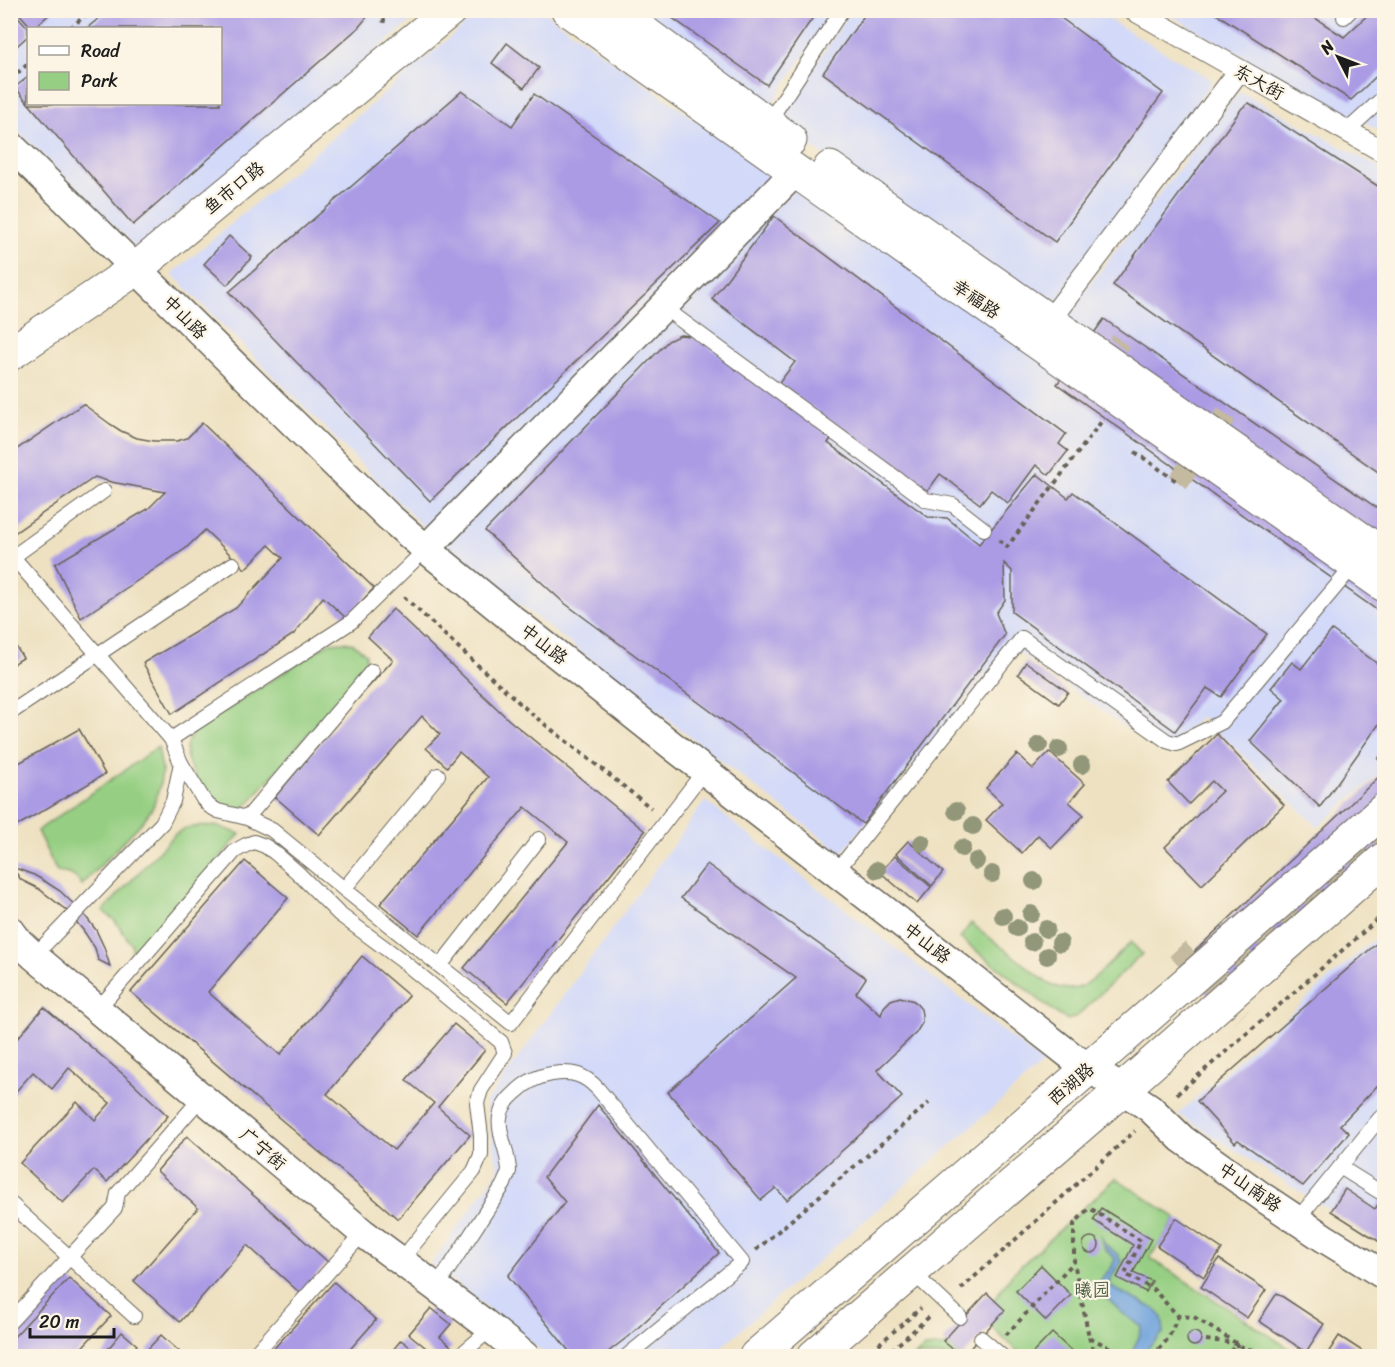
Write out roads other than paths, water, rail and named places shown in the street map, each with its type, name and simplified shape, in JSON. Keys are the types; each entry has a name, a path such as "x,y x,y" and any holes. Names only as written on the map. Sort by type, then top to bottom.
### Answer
{"main road":[{"name":"鱼市口路","path":"10,354 137,268 450,10"},
{"name":"幸福路","path":"568,10 761,133 1370,560 1384,585"},
{"name":"幸福路","path":"614,10 761,133 796,171 1042,330"},
{"name":"西湖路","path":"756,1356 1384,810"},
{"path":"814,1356 1123,1089 1384,859"}],"street":[{"name":"东大街","path":"1134,10 1384,152"},
{"path":"1042,330 1239,71"},
{"name":"中山路","path":"10,145 389,517 426,549 704,771 1070,1055 1123,1089"},
{"path":"426,549 796,171"},
{"name":"广宁街","path":"19,944 363,1233 491,1329 517,1354"},
{"name":"中山南路","path":"1123,1089 1155,1113 1182,1138 1264,1198 1384,1275"}],"lane":[{"path":"761,133 842,10"},
{"path":"1347,130 1384,97"},
{"path":"663,307 926,500 953,505 984,529"},
{"path":"104,491 12,558 171,739 181,763 208,806 218,811 247,818 272,830 512,1023 704,771"},
{"path":"171,739 351,622 426,549"},
{"path":"836,872 1022,638 1167,741 1177,744 1222,722 1370,560"},
{"path":"10,712 233,564"},
{"path":"247,818 372,671"},
{"path":"19,944 162,823 173,801 181,763"},
{"path":"344,890 438,775"},
{"path":"440,966 539,839"},
{"path":"98,1009 235,850 254,842 274,852 339,914 404,962 501,1042 505,1053 481,1090 477,1103 481,1155 474,1171 401,1260"},
{"path":"436,1288 504,1184 509,1171 499,1124 503,1106 515,1092 541,1076 563,1073 582,1075 598,1089 742,1262 627,1356"},
{"path":"10,1322 115,1208 118,1193 202,1097"},
{"path":"1297,1220 1380,1118 1384,1121"},
{"path":"1340,1167 1380,1192 1384,1186"},
{"path":"10,1203 134,1317"},
{"path":"253,1356 363,1233"},
{"path":"912,1272 960,1317"},
{"path":"459,1356 491,1329"},
{"path":"981,1338 992,1354"}],"water":[{"path":"1100,1234 1104,1243 1118,1255 1121,1262 1110,1279 1109,1286 1157,1310 1162,1318 1164,1332 1140,1356 1130,1356 1142,1327 1121,1312 1106,1297 1107,1290 1100,1280 1112,1267 1115,1258 1104,1248"}],"tunnel":[{"path":"1103,369 1101,368 1121,341"},
{"path":"1178,482 1229,411"},
{"path":"1211,985 1384,834"},
{"path":"1177,949 1241,1017"}],"park label":[{"name":"曦园","path":"1092,1290"}]}
